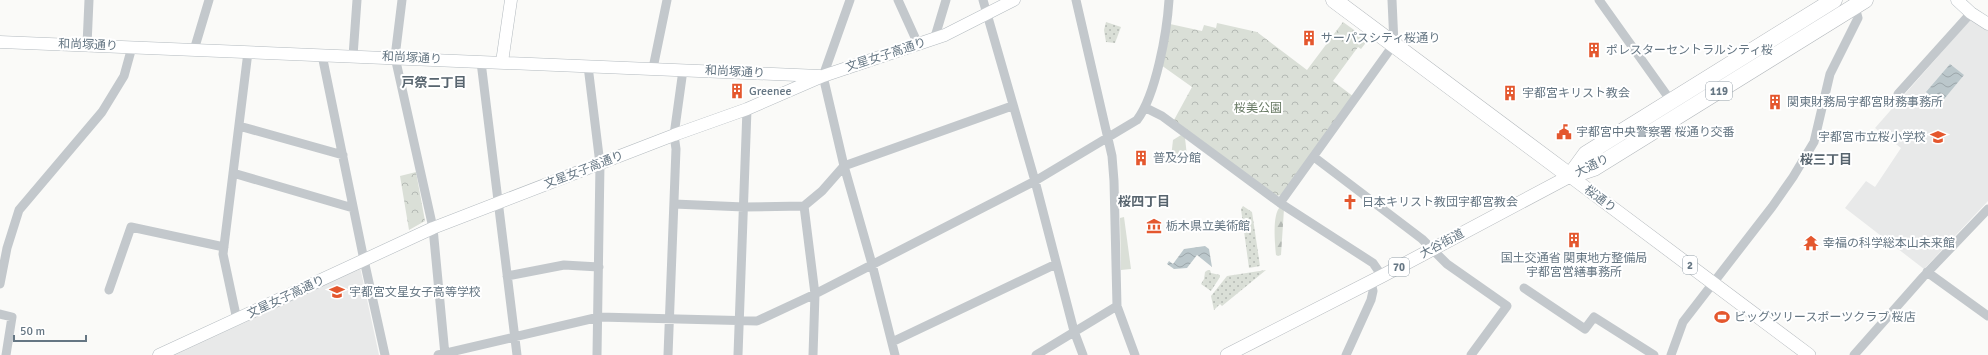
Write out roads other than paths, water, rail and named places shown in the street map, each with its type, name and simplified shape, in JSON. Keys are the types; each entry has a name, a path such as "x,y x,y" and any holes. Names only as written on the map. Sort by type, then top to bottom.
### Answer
{"highway":[{"name":"桜通り","path":"1334,0 1570,176"},
{"name":"大通り","path":"1570,176 1586,154 1834,0"},
{"name":"大通り","path":"1570,176 1594,168 1860,3"}],"main road":[{"name":"大谷街道","path":"1228,355 1432,250 1570,176"},
{"name":"桜通り","path":"1570,176 1809,355"}],"street":[{"path":"87,45 88,0"},
{"path":"194,50 209,0"},
{"path":"353,56 357,0"},
{"path":"402,0 395,57 433,228 443,354 599,317 740,322 757,321 815,294 1035,181 1137,120 1146,108 1158,66 1169,0"},
{"path":"502,62 511,0"},
{"path":"653,68 667,0"},
{"path":"850,0 824,76 844,166 872,264 895,355"},
{"path":"898,0 918,44"},
{"path":"934,40 946,0"},
{"path":"983,0 988,13 1012,106 1035,181 1074,331 1083,355"},
{"path":"1076,0 1112,156 1114,181 1116,306 1134,355"},
{"path":"1280,203 1394,44 1392,0"},
{"path":"1599,0 1671,101"},
{"path":"1957,0 1971,13 1988,24"},
{"name":"文星女子高通り","path":"159,355 433,228 674,135 747,109 824,76 934,40 1007,2"},
{"path":"1671,355 1683,322 1785,189 1814,142 1830,74 1858,18 1860,3"},
{"path":"1898,94 1971,13"},
{"name":"和尚塚通り","path":"0,42 395,57 824,76"},
{"path":"0,284 12,227 19,210 102,112 124,76 132,47"},
{"path":"237,320 223,254 248,52"},
{"path":"322,55 385,355"},
{"path":"481,62 517,355"},
{"path":"588,66 600,164 599,317 597,355"},
{"path":"668,355 676,149 674,135 683,70"},
{"path":"674,204 744,207 804,206 822,191 844,166 1012,106"},
{"path":"1146,108 1162,116 1280,203 1373,263 1376,279 1371,300 1346,355"},
{"path":"738,355 747,109"},
{"path":"239,126 342,155"},
{"path":"1314,157 1422,239 1447,264 1507,306 1471,355"},
{"path":"233,173 353,208"},
{"path":"804,206 815,294 813,355"},
{"path":"1854,355 1927,272 1988,210"},
{"path":"109,290 131,227 224,247"},
{"path":"892,342 1056,264"},
{"path":"508,276 564,265 599,267"},
{"path":"1927,272 1988,316"},
{"path":"1524,288 1585,329 1594,317 1654,355"},
{"path":"1036,355 1116,306"},
{"path":"0,314 12,317 6,355"}],"water":[{"path":"1950,64 1964,75 1940,104 1926,92"},
{"path":"1205,246 1209,249 1212,267 1197,255 1187,268 1174,269 1167,264 1169,261 1173,264 1184,249"}],"place":[{"name":"サーパスシティ桜通り","path":"1309,38"},
{"name":"ポレスターセントラルシティ桜","path":"1594,50"},
{"name":"Greenee","path":"737,91"},
{"name":"宇都宮キリスト教会","path":"1510,93"},
{"name":"関東財務局宇都宮財務事務所","path":"1775,102"},
{"name":"宇都宮中央警察署 桜通り交番","path":"1564,132"},
{"name":"宇都宮市立桜小学校","path":"1938,137"},
{"name":"普及分館","path":"1141,158"},
{"name":"日本キリスト教団宇都宮教会","path":"1350,202"},
{"name":"栃木県立美術館","path":"1154,226"},
{"name":"国土交通省 関東地方整備局 宇都宮営繕事務所","path":"1574,240"},
{"name":"幸福の科学総本山未来館","path":"1811,243"},
{"name":"宇都宮文星女子高等学校","path":"337,292"},
{"name":"ビッグツリースポーツクラブ 桜店","path":"1722,317"}],"district":[{"name":"戸祭二丁目","path":"434,83"},
{"name":"桜三丁目","path":"1826,160"},
{"name":"桜四丁目","path":"1144,202"}],"park label":[{"name":"桜美公園","path":"1258,108"}]}
